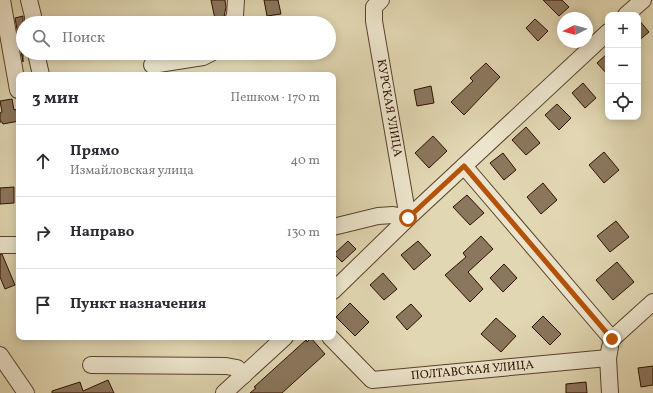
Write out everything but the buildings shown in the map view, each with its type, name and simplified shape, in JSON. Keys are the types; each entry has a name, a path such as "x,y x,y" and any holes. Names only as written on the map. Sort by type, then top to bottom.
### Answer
{"street":[{"path":"2,0 16,79"},
{"path":"28,0 33,16"},
{"path":"235,16 236,0"},
{"name":"КУРСКАЯ УЛИЦА","path":"381,0 374,7 374,21 408,218"},
{"path":"629,12 642,0"},
{"path":"336,288 408,218 605,35"},
{"path":"38,60 40,72"},
{"path":"152,65 184,60"},
{"path":"464,166 612,339"},
{"path":"336,226 378,216 393,215 408,218"},
{"path":"0,245 16,245"},
{"path":"610,393 608,358 612,339 653,302"},
{"path":"224,393 282,340"},
{"name":"ПОЛТАВСКАЯ УЛИЦА","path":"333,340 372,380 608,358"},
{"path":"0,355 26,393"},
{"path":"91,365 226,366 237,368 244,375"}],"route":[{"path":"408,218 464,166 612,339"}]}
